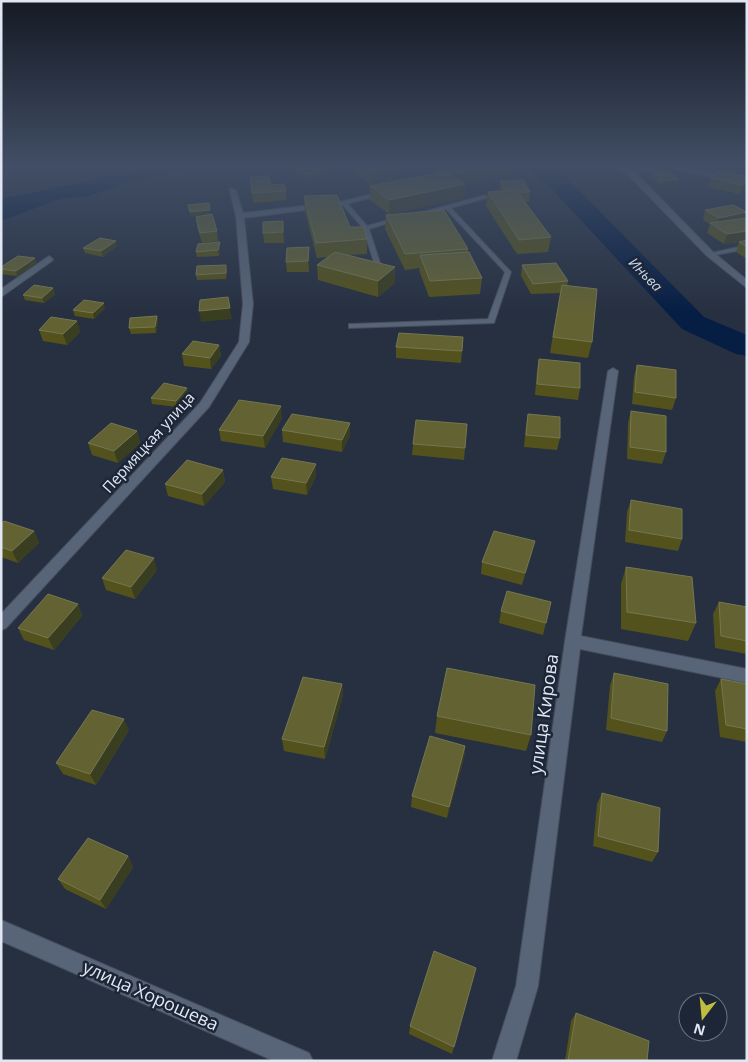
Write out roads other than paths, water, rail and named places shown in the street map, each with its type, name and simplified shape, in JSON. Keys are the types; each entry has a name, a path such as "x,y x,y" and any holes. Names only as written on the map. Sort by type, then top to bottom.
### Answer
{"street":[{"path":"240,216 252,215"},
{"path":"672,215 710,254 747,285"},
{"name":"Пермяцкая улица","path":"1,624 205,404 244,342 248,304 240,216"},
{"path":"1,294 49,259"},
{"name":"улица Кирова","path":"504,1061 527,986 573,641 613,371"},
{"path":"573,641 747,676"},
{"name":"улица Хорошева","path":"1,930 301,1061"}],"lane":[{"path":"354,215 366,228 380,272"},
{"path":"411,216 417,215"},
{"path":"352,326 491,321 508,272 454,215"},
{"path":"366,228 402,218"},
{"path":"710,254 747,247"}],"water":[{"path":"1,215 18,215 1,221"}],"waterway":[{"name":"Иньва","path":"589,215 693,323 747,347"}]}
